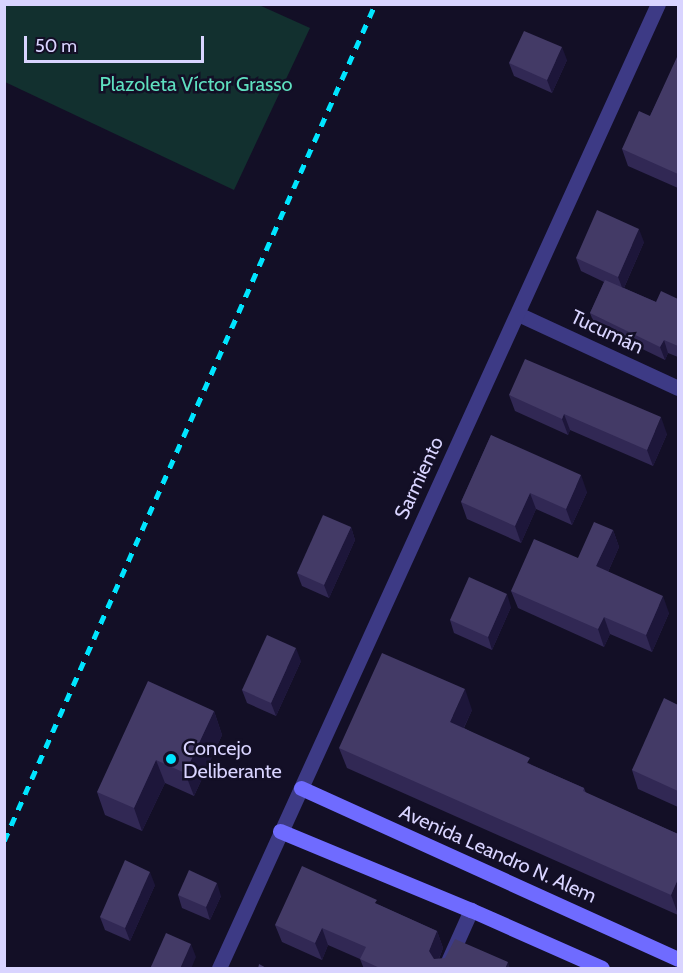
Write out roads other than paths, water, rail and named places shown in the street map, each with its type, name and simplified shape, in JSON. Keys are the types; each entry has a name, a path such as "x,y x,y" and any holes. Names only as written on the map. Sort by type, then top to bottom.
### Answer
{"main road":[{"name":"Avenida Leandro N. Alem","path":"301,788 678,958"},
{"path":"280,831 471,910 602,969"}],"street":[{"name":"Sarmiento","path":"219,969 658,4"},
{"name":"Tucumán","path":"518,314 678,388"},
{"path":"445,969 471,910"}],"railway":[{"path":"4,841 375,4"}],"place":[{"name":"Concejo Deliberante","path":"171,759"}],"park label":[{"name":"Plazoleta Víctor Grasso","path":"196,84"}]}
